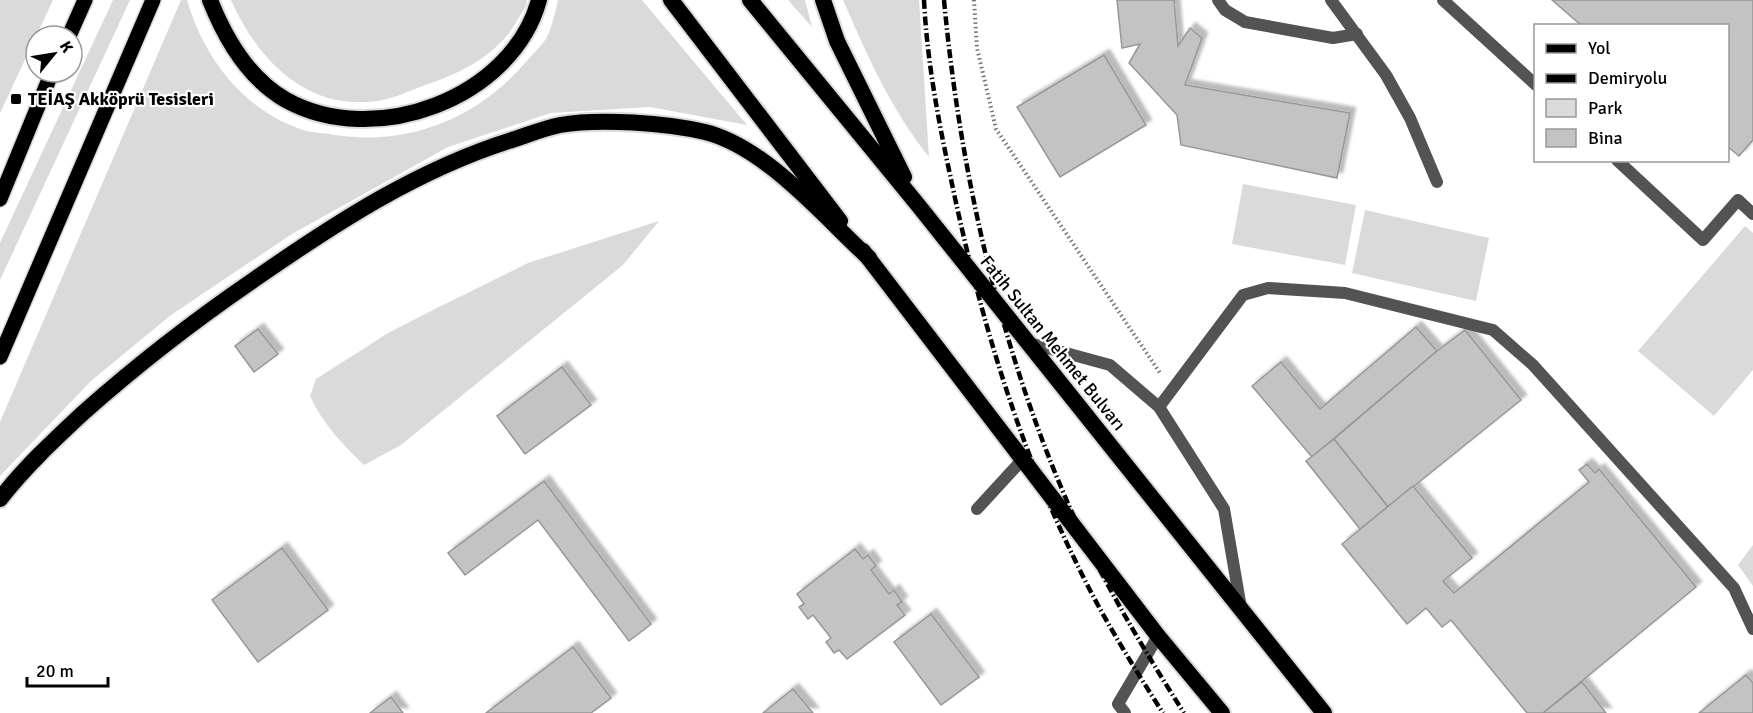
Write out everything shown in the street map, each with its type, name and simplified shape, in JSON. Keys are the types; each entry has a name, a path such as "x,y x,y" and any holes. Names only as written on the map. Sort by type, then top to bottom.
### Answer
{"highway":[{"path":"210,0 232,43 257,78 285,100 315,113 378,118 413,113 448,100 476,85 502,62 522,36 539,0"},
{"path":"671,0 1158,636 1222,713"},
{"name":"Fatih Sultan Mehmet Bulvarı","path":"750,0 918,205 1324,713"},
{"path":"824,0 837,41 918,205"},
{"path":"0,499 53,441 128,373 196,320 301,247 416,177 478,150 560,125 665,126 706,133 736,144 793,188 869,258"}],"main road":[{"path":"74,24 85,0"},
{"path":"0,357 153,0"},
{"path":"0,199 47,84"}],"street":[{"path":"1218,0 1226,10 1245,22 1333,38 1357,34"},
{"path":"1331,0 1386,75 1410,118 1437,182"},
{"path":"1443,0 1534,83"},
{"path":"1619,162 1703,240 1738,200 1753,214"},
{"path":"1159,407 1243,295 1268,288 1345,293 1493,330 1533,365 1734,588 1753,629"},
{"path":"1029,343 1110,365 1159,407 1224,509 1242,609"},
{"path":"977,509 1023,459"},
{"path":"1125,713 1118,704 1158,636"}],"path":[{"path":"974,0 977,48 996,129 1171,390"}],"green space":[{"path":"0,0 53,0 42,24 24,24 24,62 0,113"},
{"path":"113,0 130,0 0,280 0,243 74,84 84,84 84,62"},
{"path":"181,0 187,0 194,21 215,61 244,95 281,121 307,131 362,137 389,136 415,132 463,113 506,83 541,45 550,30 558,0 642,0 747,125 650,107 551,113 448,147 292,234 171,315 91,381 0,476 0,422"},
{"path":"231,0 527,0 526,6 506,36 475,63 443,79 394,97 377,101 351,102 328,98 306,89 287,76 270,61 255,42"},
{"path":"788,0 805,0 812,27"},
{"path":"843,0 919,0 929,157 891,101"},
{"path":"1243,184 1356,205 1345,265 1232,244"},
{"path":"1365,210 1489,238 1476,301 1352,273"},
{"path":"659,221 623,265 401,445 364,465 334,433 315,406 310,396 316,379 388,333 528,263"},
{"path":"1745,226 1753,233 1753,370 1714,416 1638,351"},
{"path":"1753,545 1753,586 1738,565"}],"building":[{"path":"1117,0 1174,0 1178,46 1190,28 1202,38 1185,85 1350,113 1337,178 1181,145 1177,115 1129,63 1140,44 1122,48"},
{"path":"1552,0 1753,0 1753,140 1739,156 1729,148 1729,24 1580,24"},
{"path":"1104,55 1146,125 1060,177 1017,107"},
{"path":"1416,327 1437,351 1312,457 1252,386 1281,362 1320,409"},
{"path":"258,329 278,354 254,372 235,346"},
{"path":"1465,330 1521,400 1388,507 1334,439"},
{"path":"562,367 591,405 525,454 497,416"},
{"path":"1334,439 1388,507 1360,529 1306,461"},
{"path":"1587,464 1595,473 1599,469 1696,587 1543,713 1527,713 1451,620 1442,627 1426,608 1407,624 1342,544 1413,486 1472,558 1443,581 1454,593 1589,482 1579,470"},
{"path":"544,481 651,624 629,641 538,520 465,575 448,553"},
{"path":"282,548 328,610 258,662 212,600"},
{"path":"855,549 863,559 868,555 876,566 871,570 889,594 894,590 902,602 897,605 905,615 847,659 839,650 834,653 826,642 831,638 813,615 808,619 799,607 804,604 797,594"},
{"path":"931,614 979,677 941,705 894,642"},
{"path":"573,647 611,698 591,713 486,713"},
{"path":"1746,675 1753,683 1753,713 1699,713"},
{"path":"1582,682 1606,713 1543,713"},
{"path":"793,689 813,713 763,713"},
{"path":"391,697 403,713 370,713"}],"railway":[{"path":"924,0 931,70 947,161 974,280 1002,376 1035,469 1075,560 1116,638 1163,713"},
{"path":"944,0 951,65 972,194 987,259 1023,386 1045,448 1082,535 1123,613 1184,713"}],"place":[{"name":"TEİAŞ Akköprü Tesisleri","path":"16,99"}]}
